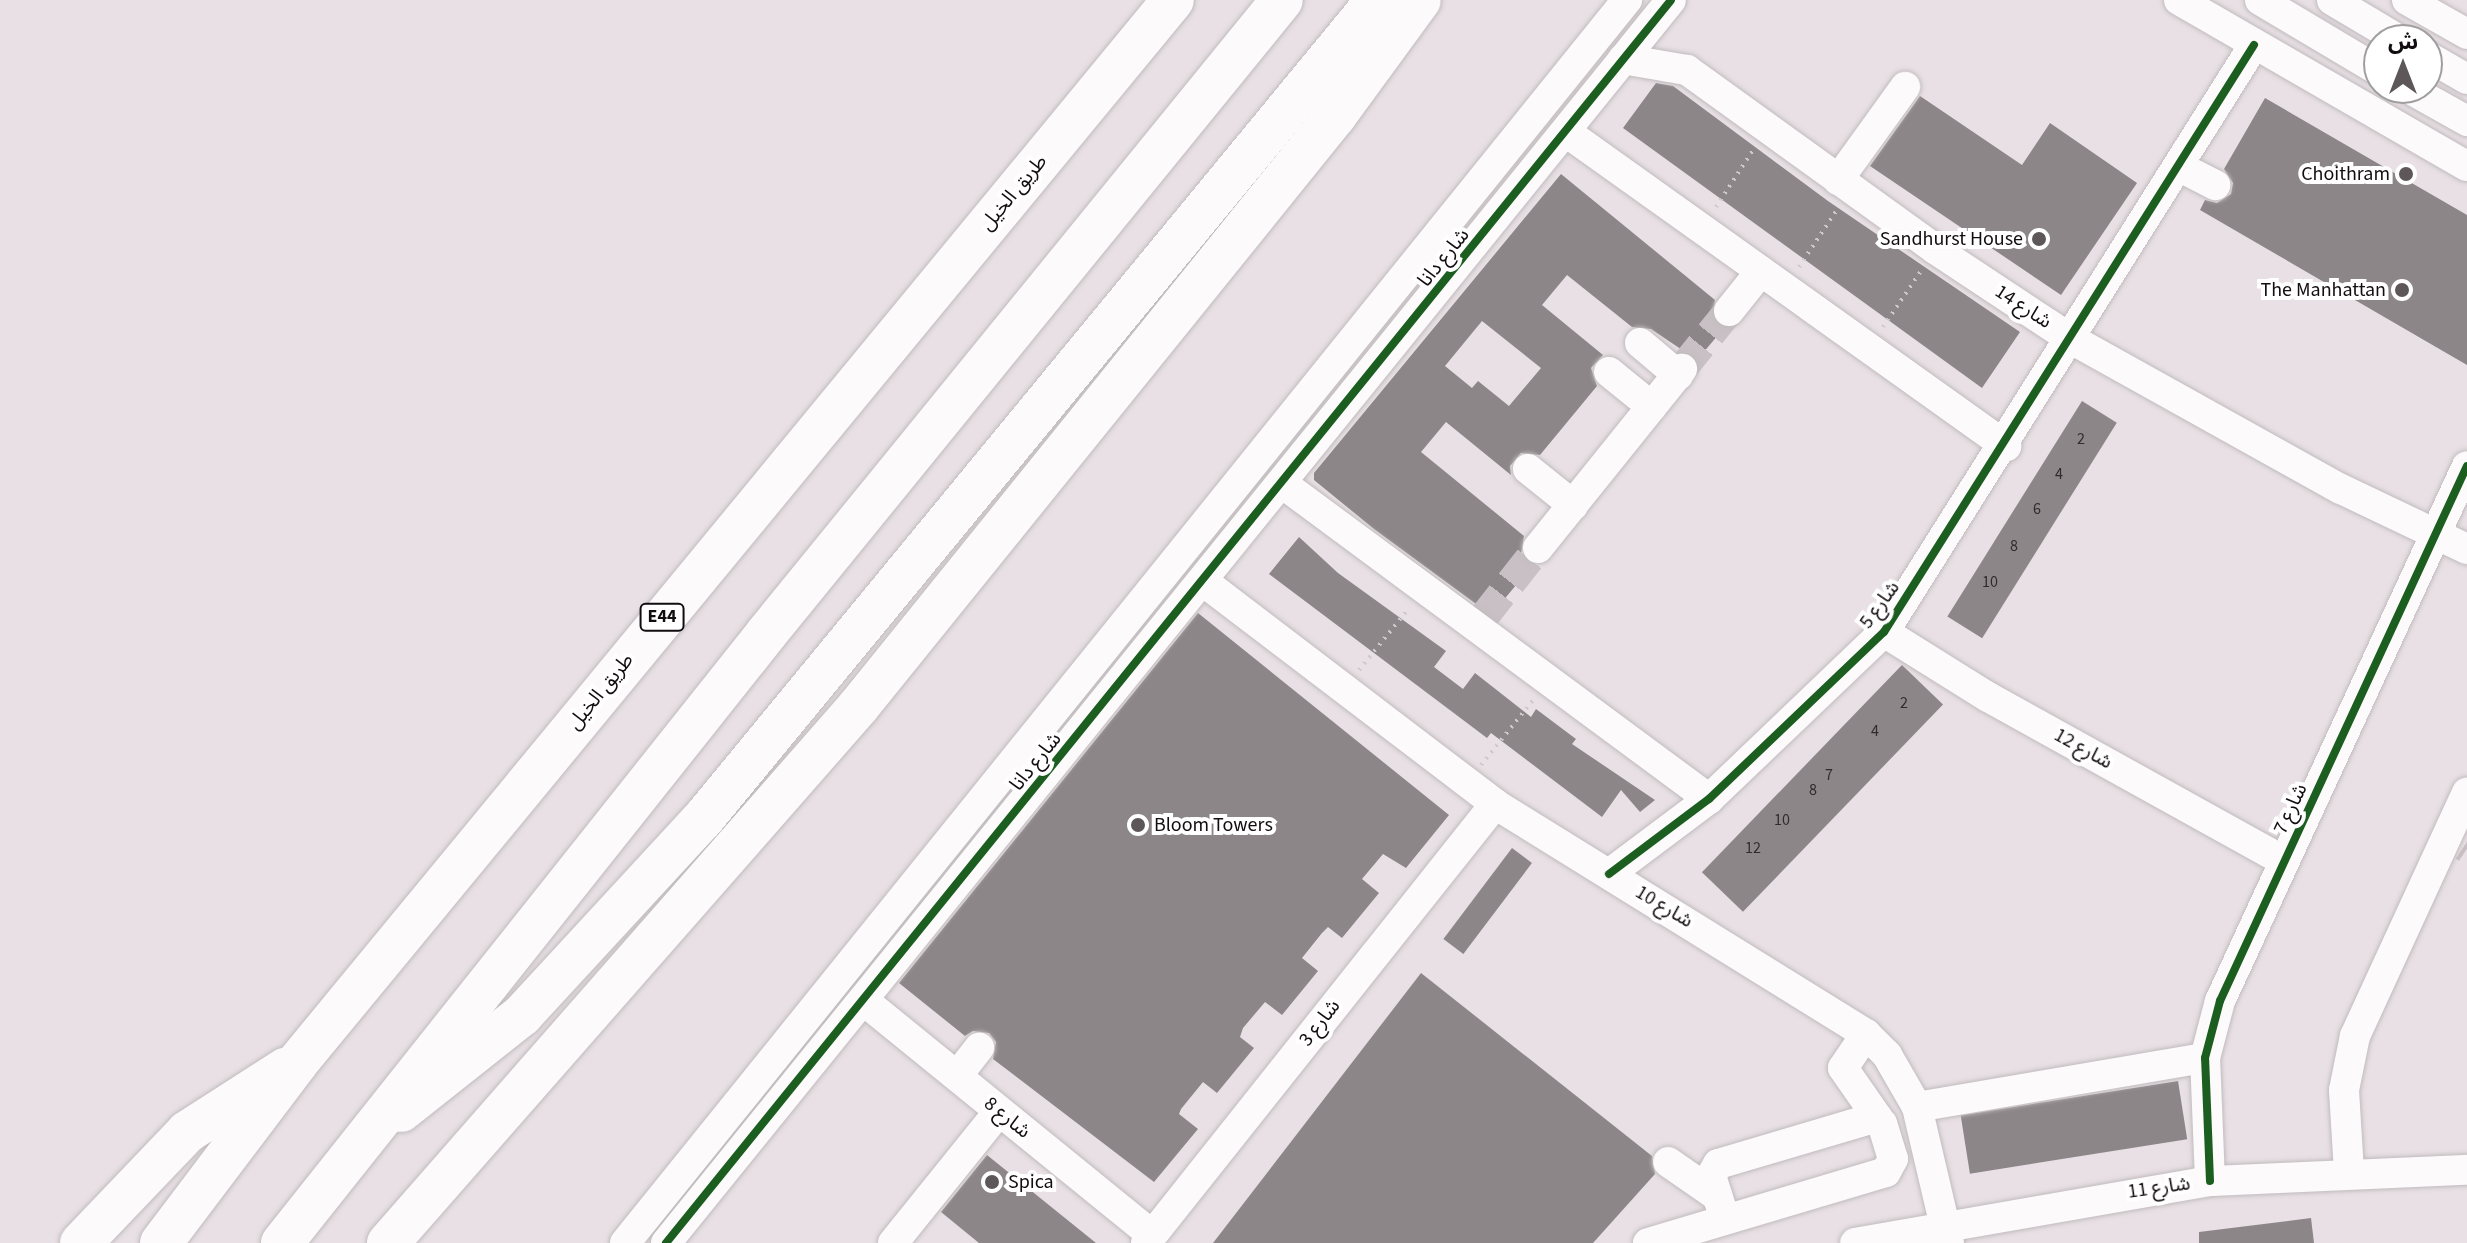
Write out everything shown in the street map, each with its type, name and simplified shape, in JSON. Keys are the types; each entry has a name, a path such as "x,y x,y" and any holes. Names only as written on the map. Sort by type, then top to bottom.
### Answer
{"highway":[{"name":"طريق الخيل","path":"161,1243 297,1063 1173,0"},
{"path":"282,1243 1282,0"},
{"path":"369,1132 486,1048 655,872 814,689 1377,0"},
{"path":"388,1243 858,707 1352,95 1420,0"},
{"path":"81,1243 187,1132 240,1094 297,1063"}],"street":[{"name":"شارع دانا","path":"625,1243 1627,0"},
{"path":"2179,0 2467,166"},
{"path":"2260,0 2363,61"},
{"path":"2332,0 2372,24"},
{"path":"2407,0 2467,34"},
{"name":"شارع دانا","path":"666,1243 1283,484 1668,3"},
{"name":"شارع 14","path":"1668,3 1671,40 1687,70 1935,249 2071,339 2341,489 2467,549"},
{"name":"شارع 5","path":"1609,874 1709,799 1884,632 2006,446 2254,45"},
{"name":"شارع 14","path":"1623,59 1687,70"},
{"path":"2443,65 2467,79"},
{"path":"1844,185 1905,87"},
{"path":"2437,104 2467,121"},
{"path":"1566,132 2006,446"},
{"path":"2178,166 2215,185"},
{"path":"1729,311 1773,280"},
{"path":"1538,548 1680,372 1640,343"},
{"path":"1605,376 1648,412"},
{"path":"1532,465 1577,500"},
{"name":"شارع 7","path":"2210,1181 2205,1058 2220,1001 2467,466"},
{"path":"1283,484 1422,590 1478,623 1547,682 1709,799"},
{"path":"1210,545 1205,580 1180,594 1173,589 1179,555 1210,545"},
{"name":"شارع 10","path":"1205,580 1495,804 1866,1034 1896,1067 1917,1107 1947,1235"},
{"name":"شارع 12","path":"1884,632 1988,697 2284,861"},
{"path":"2349,1172 2347,1063 2455,843 2467,793"},
{"name":"شارع 3","path":"1149,1239 1495,804"},
{"path":"864,972 861,1001 830,1012 835,980 864,972"},
{"name":"شارع 8","path":"861,1001 957,1076 1149,1239"},
{"path":"1648,1243 1721,1207 1886,1172 1893,1159 1877,1117 1843,1068 1866,1034"},
{"path":"957,1076 979,1048"},
{"path":"1917,1107 2205,1058"},
{"path":"893,1243 999,1111"},
{"path":"1721,1207 1711,1176 1718,1164 1877,1117"},
{"path":"1668,1162 1721,1207"},
{"name":"شارع 11","path":"1855,1243 1947,1235 2210,1181 2349,1172 2467,1170"}],"path":[{"path":"1701,229 1768,129"},
{"path":"1773,280 1844,185"},
{"path":"1869,348 1935,249"},
{"path":"1344,689 1422,590"},
{"path":"1467,782 1547,682"}],"building":[{"path":"1656,83 1673,86 1828,201 2020,332 1982,388 1623,128"},
{"name":"Sandhurst House","path":"1920,96 2022,165 2050,123 2137,183 2061,295 1870,166"},
{"name":"The Manhattan","path":"2265,98 2467,215 2467,365 2200,210 2205,200 2217,203 2231,194 2233,183 2224,169"},
{"path":"1561,174 1715,300 1712,317 1724,328 1697,360 1651,329 1632,327 1567,275 1542,305 1603,355 1591,368 1597,386 1540,455 1521,453 1510,466 1511,475 1446,422 1421,452 1524,536 1521,554 1533,565 1491,615 1374,529 1314,480 1314,473","holes":["1482,321 1541,368 1509,406 1478,381 1472,388 1445,366"]},
{"path":"2082,401 2117,423 1982,638 1947,616"},
{"path":"1299,537 1338,573 1446,651 1434,667 1463,689 1475,673 1531,717 1536,709 1576,739 1572,744 1655,800 1640,812 1621,790 1602,817 1491,733 1487,738 1269,574"},
{"path":"1198,613 1449,815 1406,868 1383,854 1362,879 1379,893 1342,938 1328,927 1302,958 1318,971 1282,1015 1265,1002 1243,1028 1240,1037 1254,1048 1217,1093 1203,1082 1181,1109 1179,1114 1198,1129 1154,1182 993,1059 996,1042 989,1033 973,1031 965,1036 899,983"},
{"path":"1902,665 1943,705 1743,912 1702,872"},
{"path":"1512,848 1532,863 1463,954 1443,939"},
{"path":"1421,973 1652,1156 1655,1174 1593,1243 1213,1243"},
{"path":"2178,1081 2187,1139 1970,1174 1961,1115"},
{"name":"Spica","path":"987,1155 1096,1243 979,1243 941,1212"},
{"path":"2311,1218 2314,1243 2199,1243 2199,1232"}],"tunnel":[{"path":"1682,369 1729,311"},
{"path":"1483,618 1538,548"}],"cycle path":[{"path":"666,1243 1671,0"},
{"path":"1609,874 1709,799 1884,632 2254,45"},
{"path":"2210,1181 2205,1058 2220,1001 2467,466"}],"place":[{"name":"Choithram","path":"2406,174"},
{"name":"Sandhurst House","path":"2039,239"},
{"name":"The Manhattan","path":"2402,290"},
{"name":"Bloom Towers","path":"1138,825"},
{"name":"Spica","path":"992,1182"}]}
